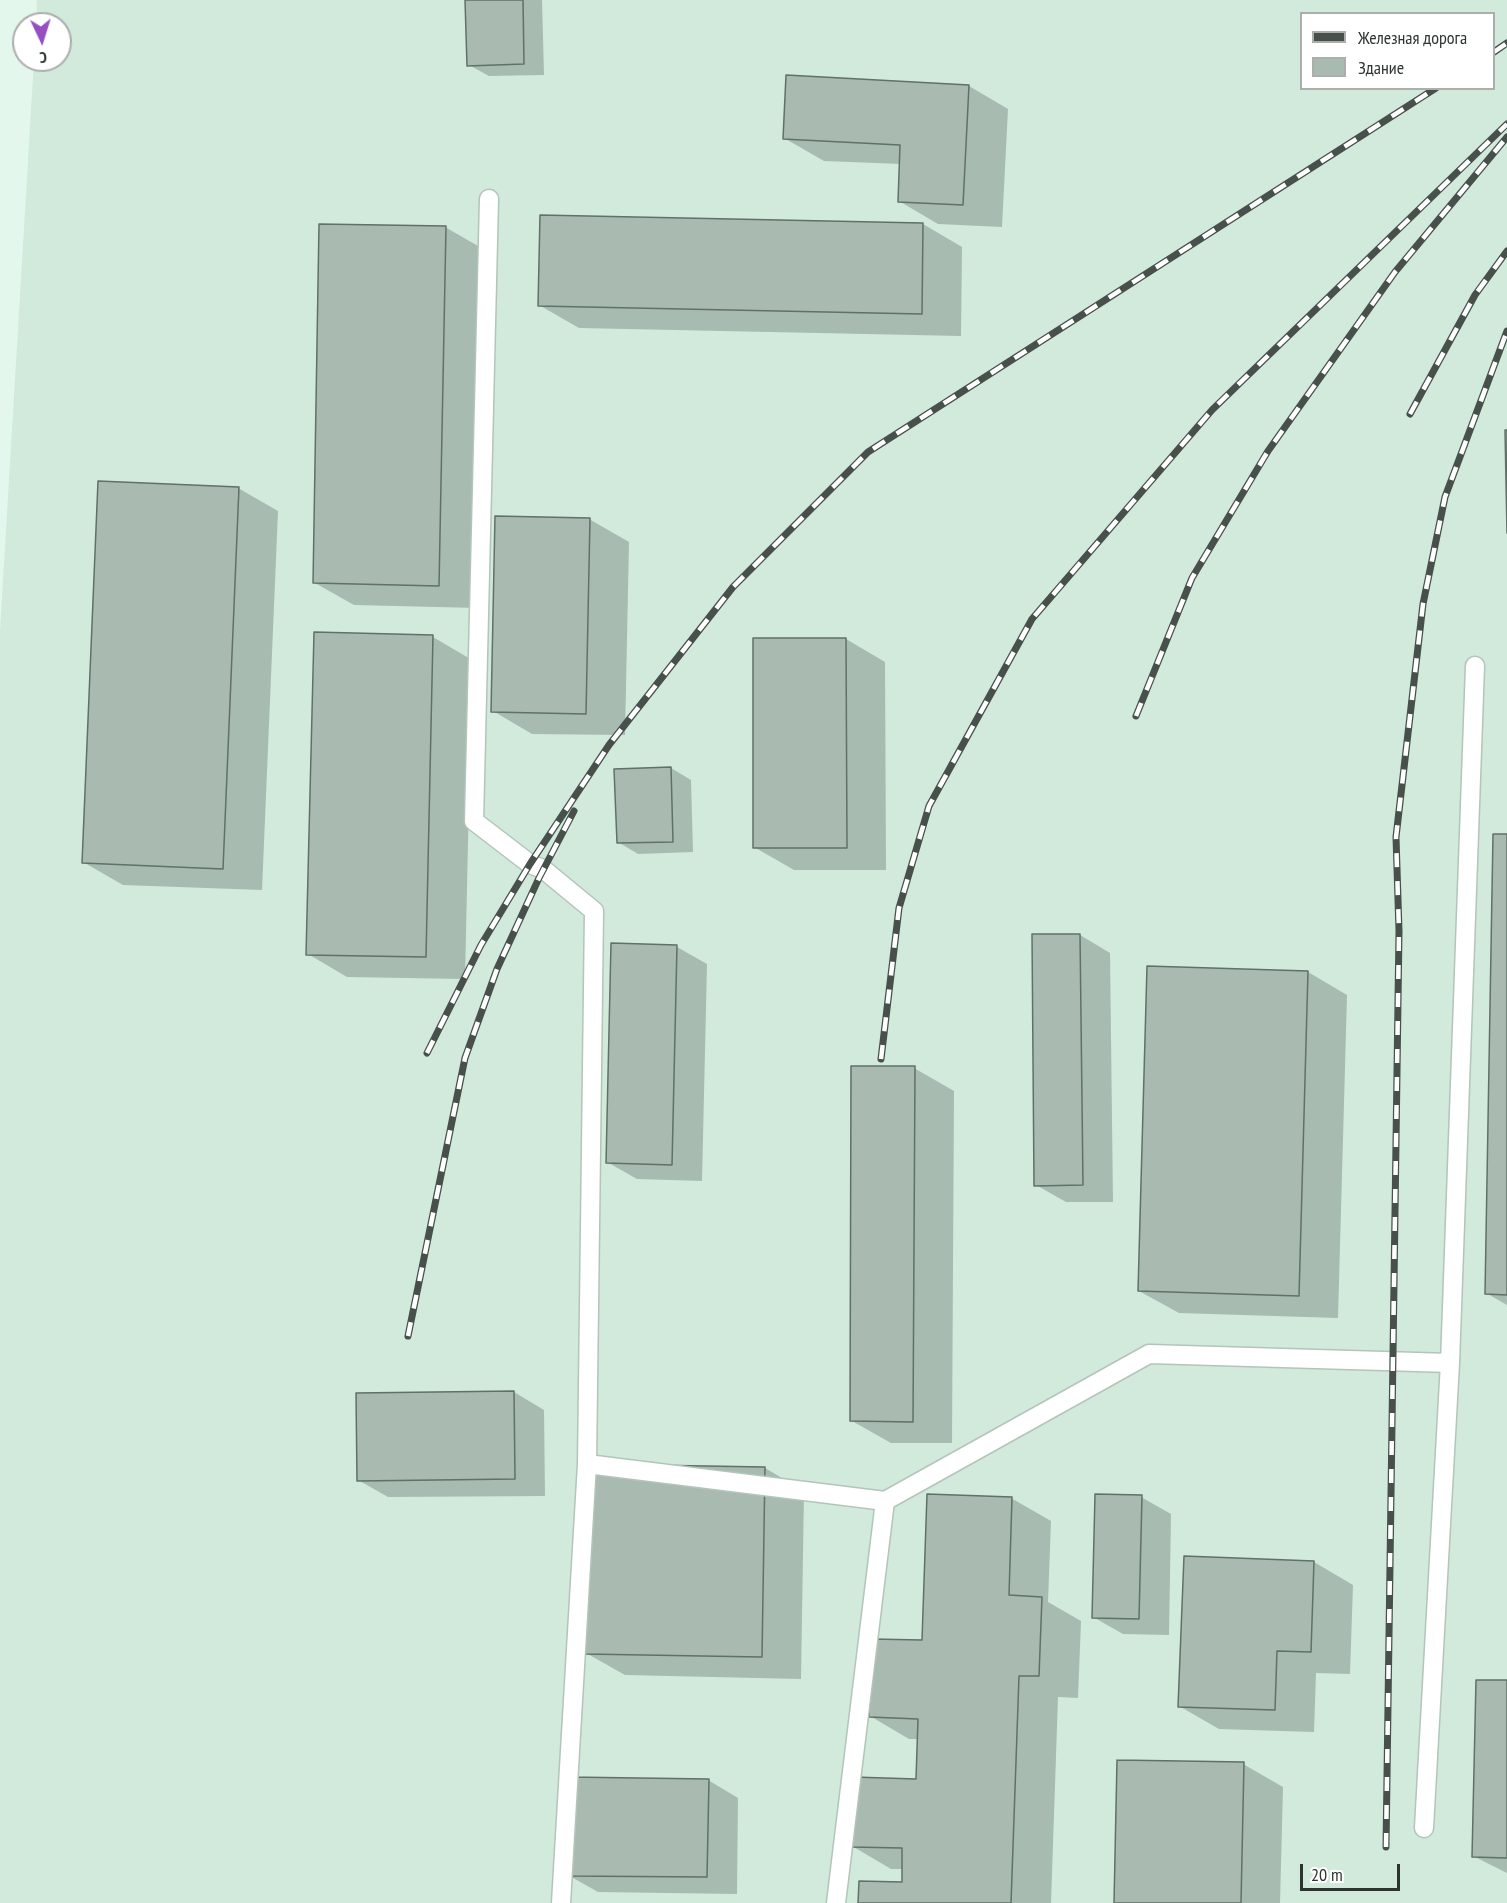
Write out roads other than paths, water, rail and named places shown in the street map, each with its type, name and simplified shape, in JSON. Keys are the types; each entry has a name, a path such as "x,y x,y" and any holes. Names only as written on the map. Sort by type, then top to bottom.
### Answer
{"lane":[{"path":"489,199 474,821 530,864 543,869 594,911 587,1464 561,1903"},
{"path":"1424,1827 1450,1363 1475,666"},
{"path":"587,1464 885,1501 1149,1354 1450,1363"},
{"path":"836,1903 885,1501"}],"railway":[{"path":"1495,51 1507,43"},
{"path":"427,1053 481,945 530,864 609,745 733,587 868,452 1433,90"},
{"path":"881,1059 899,908 929,806 1032,619 1212,410 1507,124"},
{"path":"1136,716 1192,578 1268,451 1395,272 1507,137"},
{"path":"1410,414 1475,295 1507,251"},
{"path":"1386,1847 1399,931 1396,837 1423,604 1445,497 1507,331"},
{"path":"408,1336 465,1058 497,969 539,878 574,811"}]}
